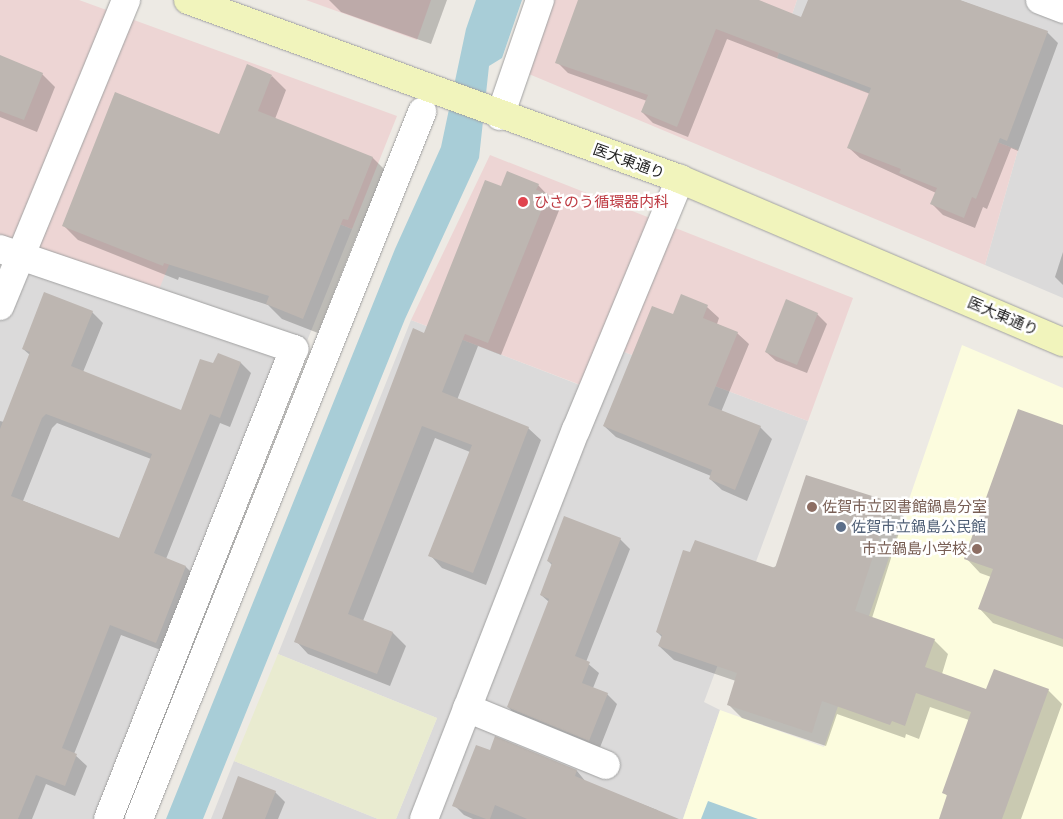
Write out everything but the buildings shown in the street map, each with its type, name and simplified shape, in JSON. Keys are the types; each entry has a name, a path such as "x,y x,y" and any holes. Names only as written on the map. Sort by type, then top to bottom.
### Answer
{"street":[{"path":"0,306 10,252 126,0"},
{"name":"医大東通り","path":"188,0 496,115 680,179 1063,342"},
{"path":"496,115 540,0"},
{"path":"1040,0 1063,8"},
{"path":"139,819 422,112"},
{"path":"424,819 680,179"},
{"path":"10,252 294,349 108,819"},
{"path":"467,708 606,765"}],"shaded area":[{"path":"0,0 79,0 397,116 352,229 235,183 188,218 158,292 0,237"},
{"path":"306,0 431,0 417,40"},
{"path":"527,0 797,0 777,58 1018,150 985,265 505,64"},
{"path":"797,0 1063,0 1063,298 985,265 1018,150 777,58"},
{"path":"490,155 853,298 808,421 603,344 586,387 411,320"},
{"path":"235,183 352,229 115,819 0,819 0,237 188,218"},
{"path":"411,320 585,387 603,344 808,421 704,702 720,710 683,819 396,819 437,718 278,654"},
{"name":"市立鍋島小学校","path":"962,345 1063,388 1063,819 683,819 720,710 824,747"},
{"path":"278,654 437,718 396,819 378,819 234,761"},
{"path":"234,761 378,819 211,819"}],"water":[{"path":"476,0 522,0 502,58 489,66 479,158 405,319 203,819 166,819 395,249 441,147 466,29"},
{"path":"708,801 758,819 701,819"}],"place":[{"name":"ひさのう循環器内科","path":"523,202"},
{"name":"佐賀市立図書館鍋島分室","path":"812,507"},
{"name":"佐賀市立鍋島公民館","path":"841,527"},
{"name":"市立鍋島小学校","path":"977,549"}]}
